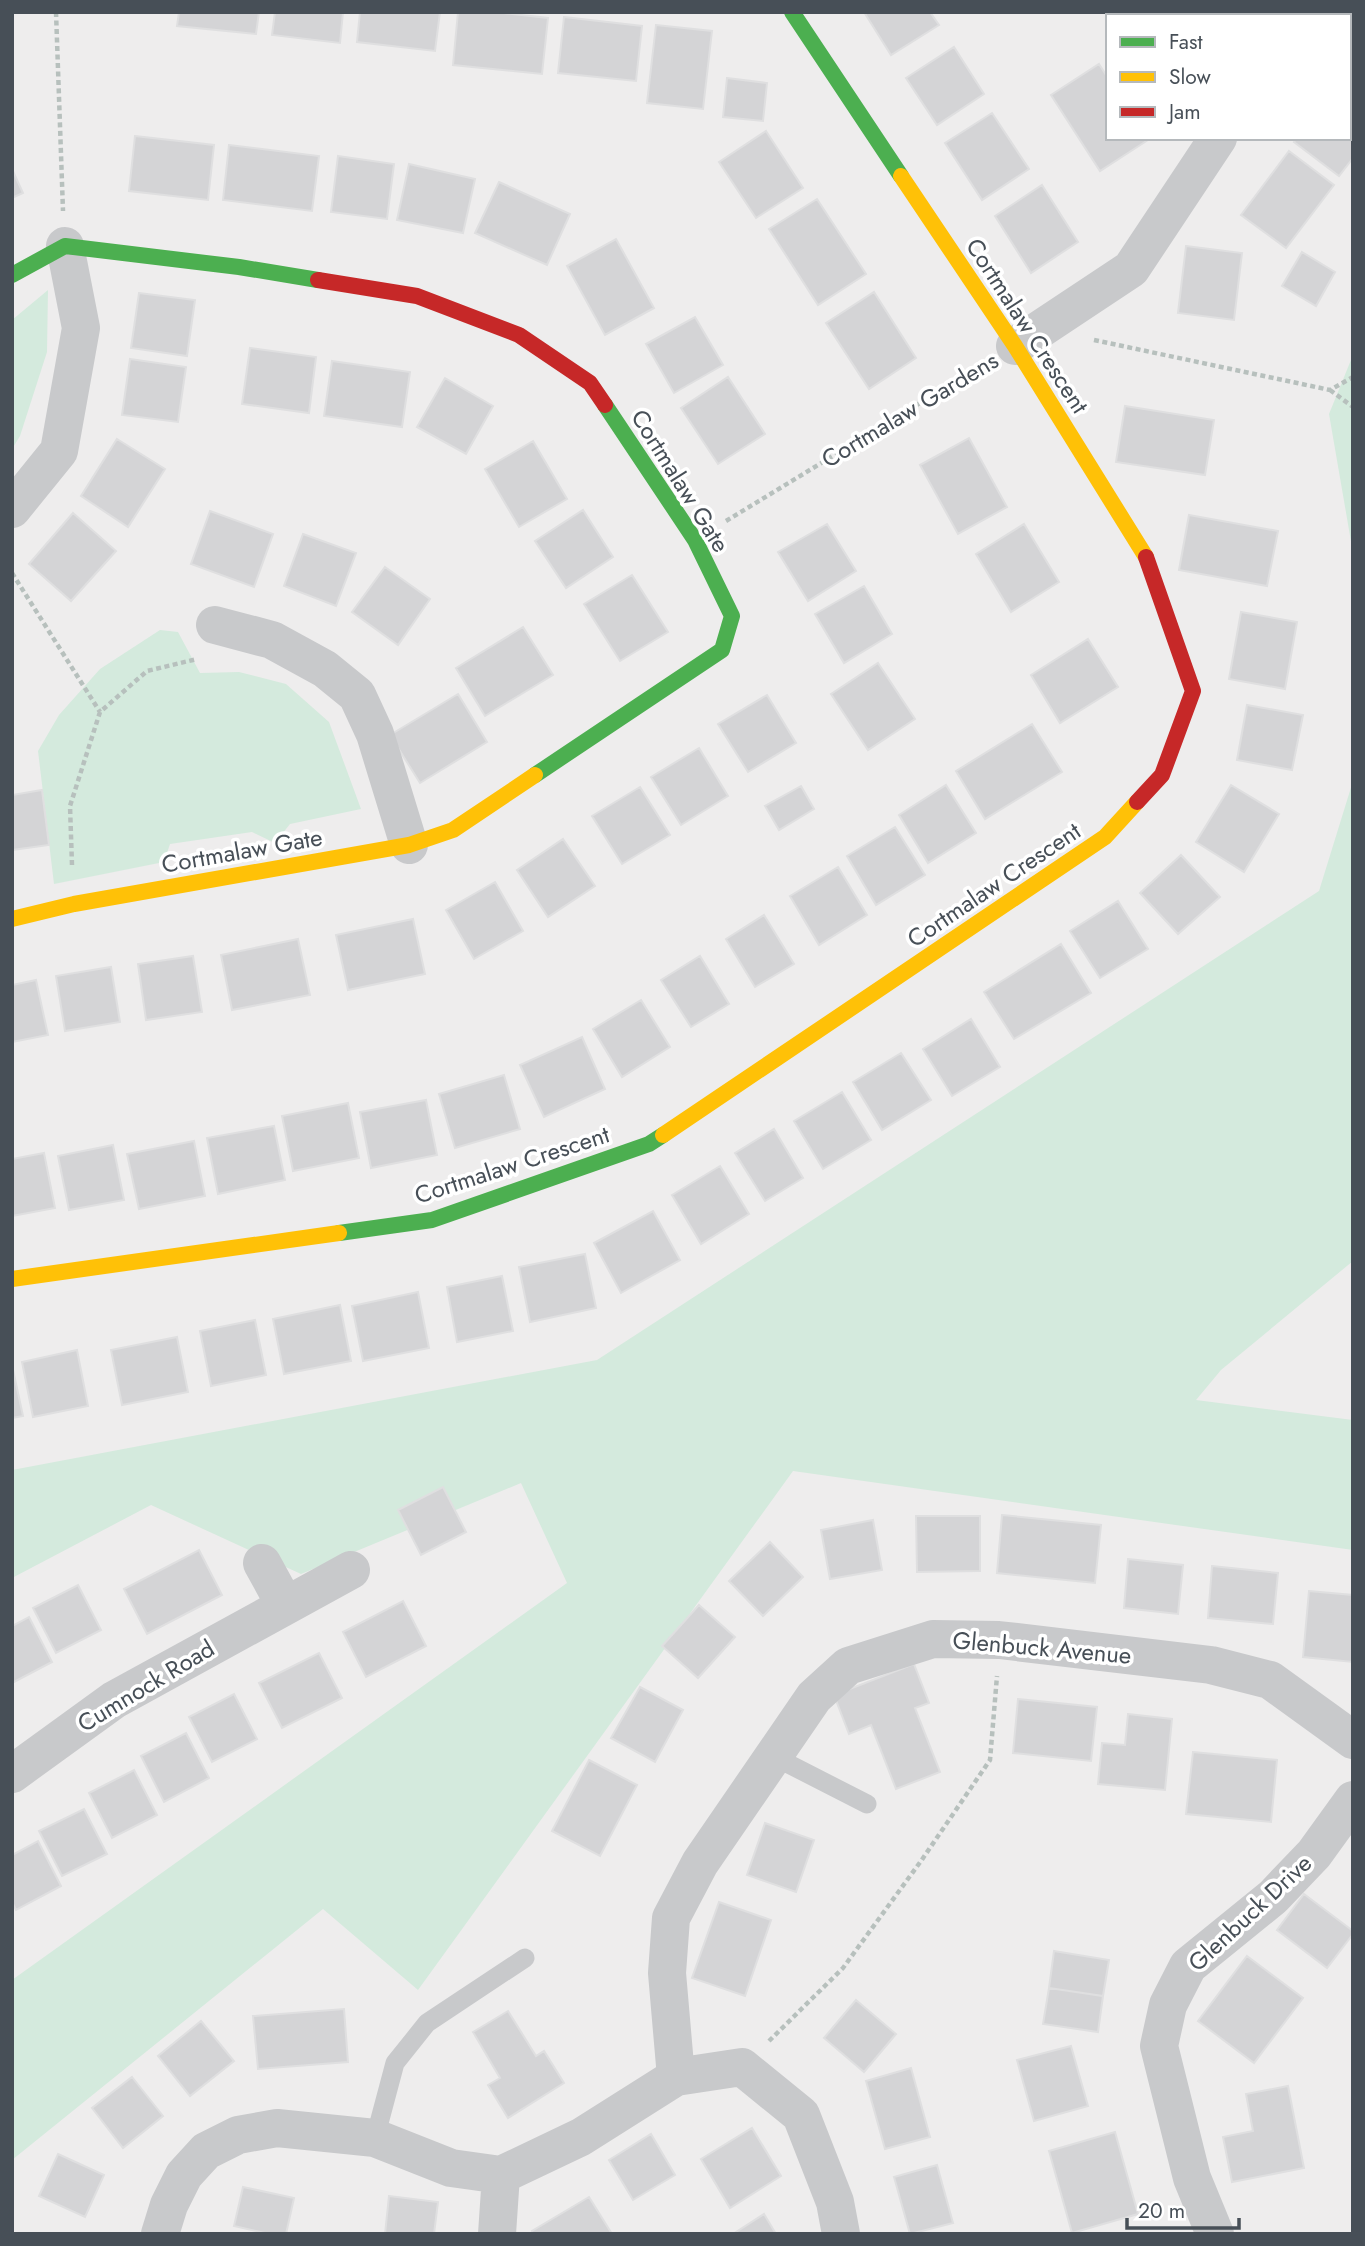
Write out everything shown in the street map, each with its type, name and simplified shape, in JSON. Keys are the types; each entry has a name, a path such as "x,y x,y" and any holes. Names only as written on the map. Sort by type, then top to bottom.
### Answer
{"street":[{"name":"Cortmalaw Crescent","path":"12,1279 432,1220 649,1143 1105,837 1162,775 1193,691 1144,552 1028,337 792,12"},
{"path":"1028,337 1131,269 1217,140"},
{"path":"12,275 65,246 81,328 59,451 12,509"},
{"name":"Cortmalaw Gate","path":"12,919 74,904 409,845 453,830 722,650 732,616 695,540 590,383 519,335 417,296 239,267 65,246"},
{"path":"211,641 272,640 325,668 357,695 375,734 409,845"},
{"path":"262,1563 285,1605"},
{"name":"Cumnock Road","path":"12,1774 114,1700 351,1570"},
{"name":"Glenbuck Avenue","path":"676,2077 667,1973 671,1918 700,1863 814,1697 848,1666 933,1639 999,1640 1211,1665 1270,1680 1353,1740"},
{"name":"Glenbuck Drive","path":"1215,2234 1192,2178 1159,2046 1168,2005 1188,1966 1273,1897 1314,1854 1353,1800"},
{"path":"160,2234 169,2205 184,2175 206,2151 238,2135 277,2127 375,2138 451,2168 501,2175 580,2137 676,2077 743,2067 801,2115 835,2202 841,2234"},
{"path":"497,2234 501,2175"}],"lane":[{"path":"773,1756 867,1804"},
{"path":"375,2138 395,2063 426,2023 525,1958"}],"path":[{"path":"56,12 65,246"},
{"path":"1028,337 1329,390 1353,407"},
{"name":"Cortmalaw Gardens","path":"695,540 1028,337"},
{"path":"1329,390 1353,377"},
{"path":"12,573 100,712"},
{"path":"74,904 70,806 100,712 147,671 211,641"},
{"path":"743,2067 843,1968 990,1760 999,1640"}],"green space":[{"path":"48,290 47,352 20,436 12,449 12,320"},
{"path":"1353,355 1353,553 1329,414"},
{"path":"160,630 178,632 200,673 239,672 286,684 329,722 361,809 290,824 275,843 252,832 170,844 164,862 54,884 38,751 59,715 100,669"},
{"path":"1353,781 1353,1261 1221,1370 1196,1400 1353,1420 1353,1550 793,1471 418,1990 323,1909 12,2160 12,1980 567,1583 521,1483 301,1574 151,1505 12,1578 12,1470 597,1360 1319,891"}],"building":[{"path":"179,12 259,12 256,34 177,26"},
{"path":"275,12 343,12 340,43 272,35"},
{"path":"360,12 440,12 435,51 357,42"},
{"path":"458,12 494,12 548,18 542,74 453,65"},
{"path":"864,12 930,12 939,25 891,55"},
{"path":"1154,12 1184,12 1181,14"},
{"path":"1353,12 1353,49 1351,14 1330,14"},
{"path":"564,17 642,26 636,81 558,73"},
{"path":"656,25 712,31 703,109 647,103"},
{"path":"954,47 984,94 937,125 906,78"},
{"path":"1099,64 1106,75 1106,140 1148,140 1100,171 1051,95"},
{"path":"727,78 767,83 763,121 723,117"},
{"path":"1351,87 1353,88 1353,158 1339,176 1294,142 1351,140"},
{"path":"992,113 1029,169 982,200 945,143"},
{"path":"766,131 803,188 756,218 719,162"},
{"path":"135,136 214,145 208,200 129,191"},
{"path":"229,145 319,156 312,211 223,200"},
{"path":"1289,151 1334,185 1286,248 1241,215"},
{"path":"338,156 394,164 387,219 331,212"},
{"path":"409,164 475,179 463,233 397,220"},
{"path":"12,169 23,193 12,198"},
{"path":"499,182 570,214 547,265 475,233"},
{"path":"1042,185 1078,242 1031,273 995,216"},
{"path":"817,199 866,274 818,305 769,229"},
{"path":"616,239 654,308 605,335 567,266"},
{"path":"1186,246 1242,253 1234,320 1178,313"},
{"path":"1302,252 1335,272 1316,306 1282,286"},
{"path":"874,292 916,358 869,389 826,323"},
{"path":"139,293 195,300 187,356 131,348"},
{"path":"695,317 723,365 674,393 646,344"},
{"path":"250,348 316,357 309,413 242,404"},
{"path":"130,359 186,367 178,422 122,415"},
{"path":"332,361 410,372 402,427 324,416"},
{"path":"728,377 765,434 718,464 681,408"},
{"path":"445,378 493,406 466,454 417,427"},
{"path":"1125,406 1214,420 1205,475 1116,462"},
{"path":"969,438 1007,507 958,534 920,465"},
{"path":"117,439 165,469 128,527 81,496"},
{"path":"533,441 567,499 519,527 485,469"},
{"path":"583,510 613,557 566,588 535,541"},
{"path":"210,511 273,534 254,587 191,564"},
{"path":"73,513 116,551 71,601 29,564"},
{"path":"1189,515 1278,531 1267,586 1179,570"},
{"path":"827,524 856,571 808,601 778,552"},
{"path":"1024,524 1059,582 1011,612 976,554"},
{"path":"303,534 356,553 336,606 284,586"},
{"path":"385,567 430,599 398,645 352,612"},
{"path":"632,575 668,632 620,661 584,604"},
{"path":"864,586 892,634 844,663 815,614"},
{"path":"1241,612 1297,622 1285,689 1229,679"},
{"path":"523,627 553,675 485,716 456,668"},
{"path":"1088,639 1118,687 1060,723 1031,675"},
{"path":"878,663 915,719 868,750 831,694"},
{"path":"458,694 487,742 420,783 390,735"},
{"path":"767,695 796,743 748,772 718,724"},
{"path":"1247,705 1303,715 1292,770 1237,760"},
{"path":"1032,724 1062,772 985,819 956,771"},
{"path":"699,748 728,796 681,825 651,777"},
{"path":"946,785 976,833 928,863 899,815"},
{"path":"1231,785 1279,814 1244,872 1196,842"},
{"path":"801,786 814,809 779,830 765,806"},
{"path":"640,787 670,835 622,864 592,816"},
{"path":"42,790 49,845 12,850 12,795"},
{"path":"895,827 925,875 876,905 847,856"},
{"path":"563,839 595,886 548,917 517,870"},
{"path":"1181,855 1220,897 1178,934 1140,893"},
{"path":"838,867 867,915 819,945 790,896"},
{"path":"495,882 523,931 474,959 446,910"},
{"path":"1118,901 1148,949 1100,978 1070,931"},
{"path":"764,915 794,964 755,987 726,939"},
{"path":"413,919 425,974 348,990 336,935"},
{"path":"298,939 310,995 232,1010 221,955"},
{"path":"1061,944 1091,993 1014,1039 984,992"},
{"path":"193,956 202,1012 146,1020 138,964"},
{"path":"700,956 729,1004 691,1027 661,980"},
{"path":"111,967 120,1022 65,1031 56,976"},
{"path":"36,980 48,1035 12,1042 12,985"},
{"path":"641,1000 670,1047 622,1077 593,1029"},
{"path":"971,1019 1000,1067 952,1096 923,1049"},
{"path":"582,1037 605,1089 544,1117 520,1065"},
{"path":"901,1053 931,1100 882,1130 853,1082"},
{"path":"504,1075 520,1129 455,1148 439,1094"},
{"path":"842,1092 871,1140 823,1169 794,1121"},
{"path":"426,1100 437,1155 371,1168 360,1112"},
{"path":"348,1103 359,1158 293,1171 282,1116"},
{"path":"274,1126 285,1180 218,1194 207,1138"},
{"path":"774,1129 803,1178 765,1201 735,1153"},
{"path":"194,1141 205,1196 139,1209 127,1154"},
{"path":"113,1145 124,1200 69,1210 58,1156"},
{"path":"44,1153 55,1208 12,1216 12,1159"},
{"path":"720,1166 749,1214 701,1244 672,1195"},
{"path":"653,1211 680,1260 621,1293 594,1243"},
{"path":"585,1254 596,1308 530,1322 519,1267"},
{"path":"502,1276 513,1331 457,1342 447,1287"},
{"path":"418,1292 429,1348 363,1361 352,1306"},
{"path":"340,1305 351,1361 284,1374 273,1319"},
{"path":"255,1320 266,1375 211,1386 200,1331"},
{"path":"177,1337 188,1392 122,1405 111,1350"},
{"path":"77,1350 88,1406 33,1417 22,1362"},
{"path":"12,1365 23,1416 12,1418"},
{"path":"443,1487 466,1532 421,1555 398,1510"},
{"path":"1002,1515 1101,1525 1095,1583 997,1573"},
{"path":"916,1516 980,1516 980,1571 917,1572"},
{"path":"873,1520 882,1570 830,1579 821,1530"},
{"path":"770,1542 803,1577 763,1616 729,1581"},
{"path":"199,1550 222,1595 147,1634 124,1589"},
{"path":"1128,1559 1183,1565 1178,1614 1124,1608"},
{"path":"1212,1566 1278,1573 1273,1624 1208,1618"},
{"path":"78,1585 101,1630 56,1653 33,1608"},
{"path":"1309,1591 1353,1595 1353,1662 1303,1657"},
{"path":"403,1601 426,1646 366,1677 343,1632"},
{"path":"699,1605 735,1637 698,1678 662,1646"},
{"path":"29,1617 52,1662 12,1683 12,1626"},
{"path":"319,1653 342,1698 282,1728 259,1683"},
{"path":"914,1664 929,1703 915,1708 940,1772 896,1789 871,1725 849,1734 834,1695"},
{"path":"640,1687 683,1710 655,1762 611,1738"},
{"path":"234,1694 257,1739 212,1762 189,1717"},
{"path":"1018,1699 1097,1707 1091,1761 1013,1753"},
{"path":"1128,1714 1172,1719 1165,1790 1098,1784 1102,1743 1125,1745"},
{"path":"186,1733 209,1778 164,1802 141,1756"},
{"path":"1193,1752 1277,1760 1271,1822 1186,1814"},
{"path":"589,1760 637,1785 600,1856 552,1831"},
{"path":"134,1770 157,1815 112,1838 89,1793"},
{"path":"84,1809 107,1854 62,1876 39,1831"},
{"path":"765,1823 814,1840 796,1892 747,1875"},
{"path":"38,1841 61,1886 16,1910 12,1902 12,1855"},
{"path":"1304,1894 1353,1931 1327,1968 1277,1930"},
{"path":"719,1902 771,1920 745,1996 692,1978"},
{"path":"1054,1951 1109,1960 1103,1996 1049,1988"},
{"path":"1247,1956 1303,1998 1254,2063 1198,2021"},
{"path":"1049,1988 1103,1996 1098,2032 1043,2024"},
{"path":"856,2000 896,2034 864,2072 824,2038"},
{"path":"344,2009 348,2062 258,2069 253,2016"},
{"path":"508,2011 536,2056 544,2051 564,2083 508,2118 488,2085 500,2078 473,2032"},
{"path":"201,2021 234,2061 190,2096 158,2056"},
{"path":"1071,2046 1088,2106 1034,2121 1017,2060"},
{"path":"911,2068 930,2137 885,2149 866,2081"},
{"path":"132,2077 163,2116 123,2148 92,2108"},
{"path":"1288,2086 1304,2168 1232,2182 1223,2137 1253,2131 1246,2094"},
{"path":"752,2128 781,2176 730,2208 701,2159"},
{"path":"1115,2132 1138,2214 1072,2233 1049,2151"},
{"path":"651,2134 675,2175 633,2200 609,2160"},
{"path":"58,2154 104,2175 85,2217 39,2196"},
{"path":"937,2165 953,2223 910,2234 894,2177"},
{"path":"243,2187 294,2198 286,2234 269,2234 234,2226"},
{"path":"389,2196 438,2202 434,2234 385,2234"},
{"path":"589,2197 612,2234 533,2234 532,2231"},
{"path":"764,2214 776,2234 733,2234"}],"traffic: fast":[{"path":"792,12 901,176"},
{"path":"12,275 65,246 239,267 318,280"},
{"path":"535,775 722,650 732,616 695,540 605,405"},
{"path":"339,1233 432,1220 649,1144 663,1135"}],"traffic: slow":[{"path":"901,176 1015,346 1146,557"},
{"path":"12,919 74,904 409,845 453,830 535,775"},
{"path":"663,1135 1105,837 1137,802"},
{"path":"12,1279 339,1233"}],"traffic: jam":[{"path":"318,280 417,296 519,335 590,383 605,405"},
{"path":"1137,802 1162,775 1193,691 1146,557"}]}
